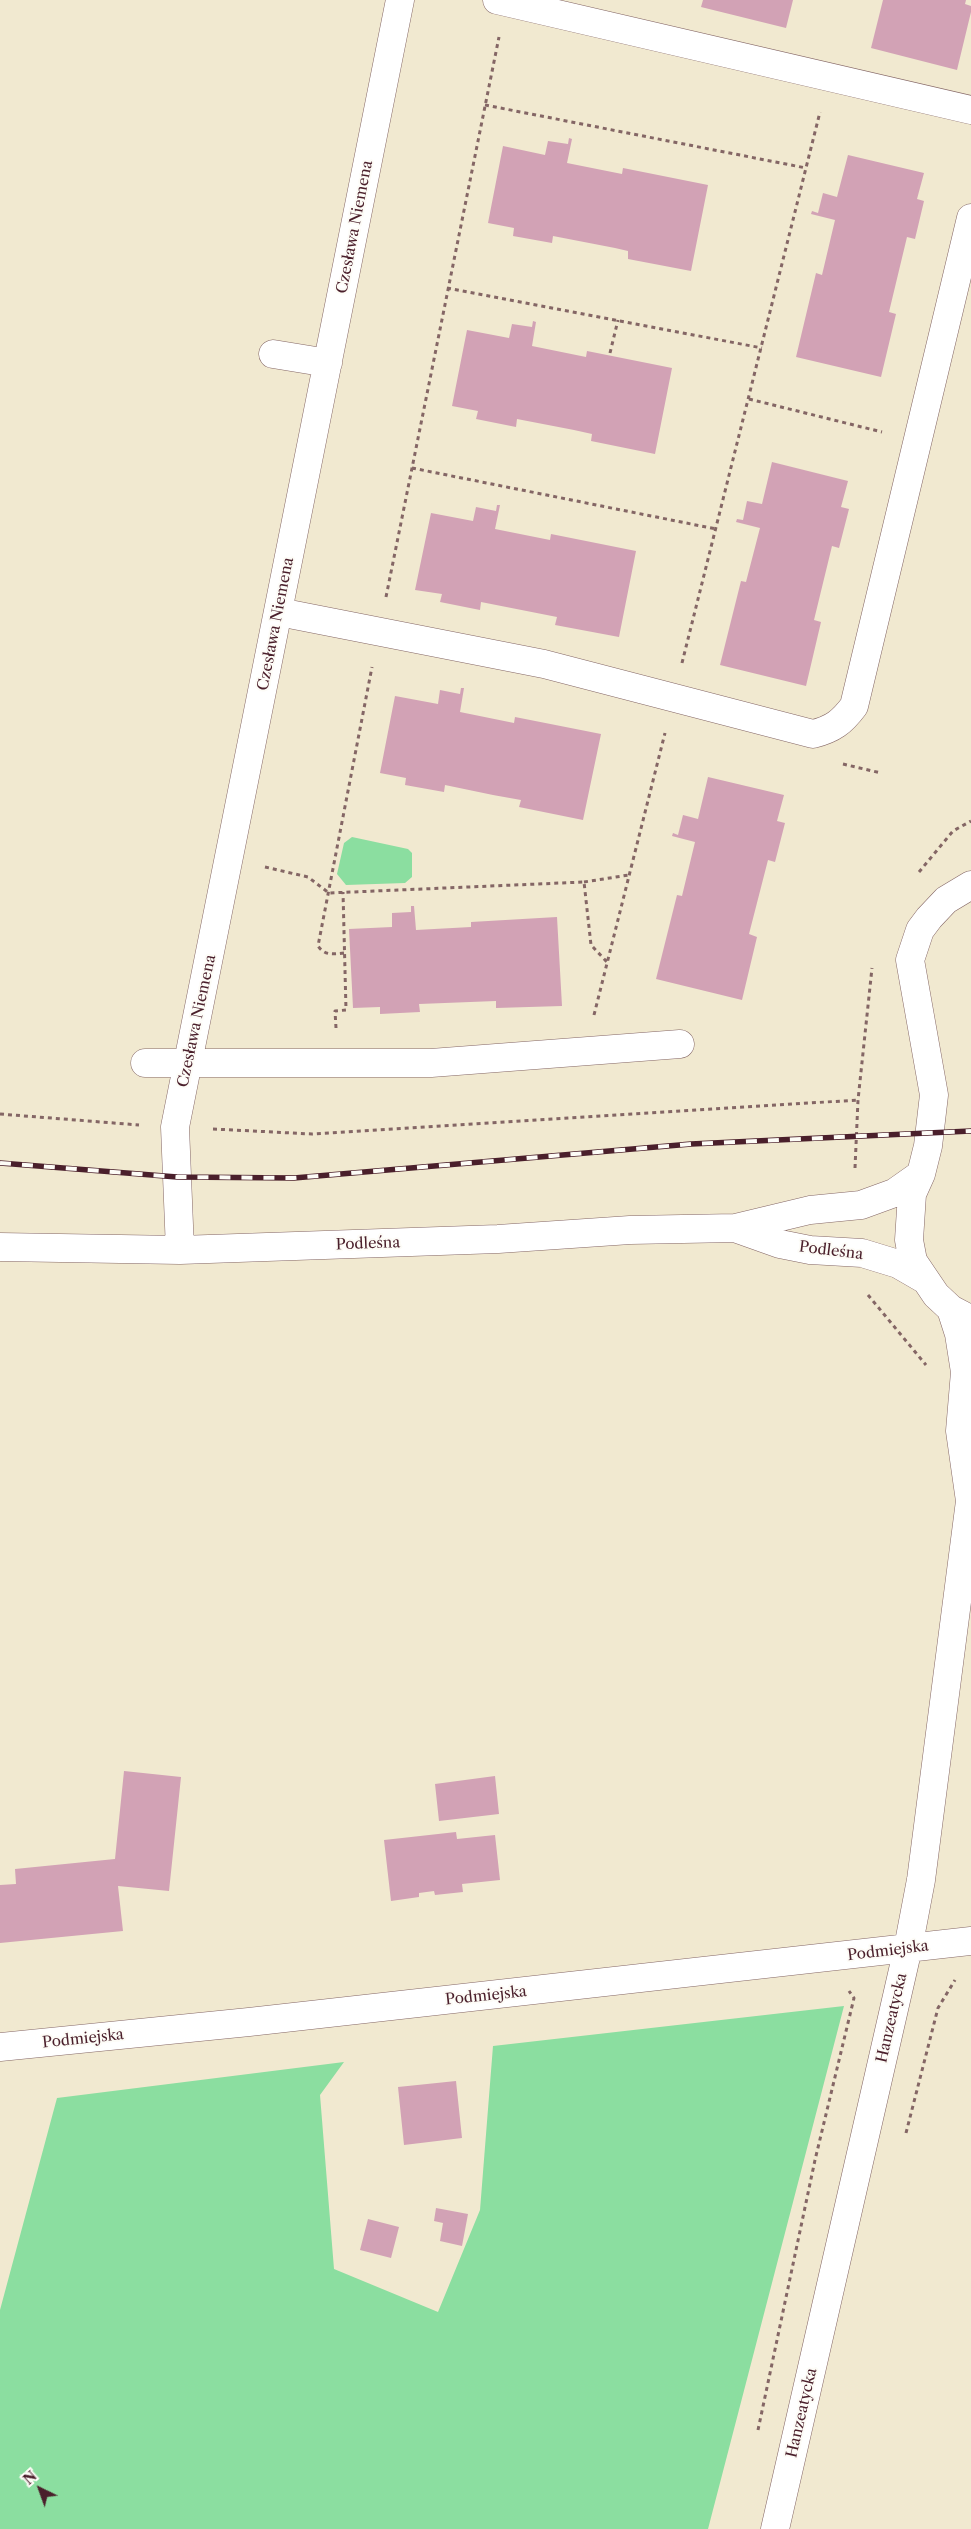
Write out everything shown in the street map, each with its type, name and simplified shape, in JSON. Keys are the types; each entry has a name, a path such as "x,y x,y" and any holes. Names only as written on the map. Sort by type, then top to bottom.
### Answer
{"street":[{"name":"Czesława Niemena","path":"180,1250 175,1127 400,0"},
{"path":"502,1 971,110"},
{"path":"279,612 544,664 814,734 830,730 843,721 854,706 971,218"},
{"path":"272,354 328,363"},
{"path":"961,1314 936,1295 924,1279 913,1261 909,1240 912,1194 921,1174 928,1146 934,1095 910,960 920,930 929,918 946,900 969,883"},
{"path":"145,1063 431,1063 680,1044"},
{"name":"Podleśna","path":"0,1247 180,1250 498,1239 630,1230 735,1228 810,1210 861,1205 894,1193 921,1174"},
{"name":"Podleśna","path":"735,1228 780,1244 802,1249 862,1253 898,1264 924,1279"},
{"name":"Hanzeatycka","path":"775,2529 908,1948 923,1861 971,1500 960,1431 965,1372 959,1334 961,1314"},
{"name":"Podmiejska","path":"0,2047 259,2021 971,1940"}],"path":[{"path":"344,954 328,954 318,946 484,104 502,1"},
{"path":"681,668 829,77"},
{"path":"484,104 806,168"},
{"path":"447,288 762,348"},
{"path":"610,354 618,320"},
{"path":"749,399 917,441"},
{"path":"412,468 716,529"},
{"path":"596,1051 592,1019 666,730"},
{"path":"256,865 308,877 329,893 584,882 629,875"},
{"path":"584,882 591,945 607,962"},
{"path":"336,1029 335,1011 346,1010 343,892"},
{"path":"0,1114 175,1127 312,1134 858,1100"},
{"path":"903,2143 936,2016 956,1979"},
{"path":"757,2435 813,2170 854,1998 847,1988"}],"green space":[{"path":"352,837 408,849 412,853 412,877 405,883 346,885 337,874 344,843"},
{"path":"844,2006 708,2529 0,2529 0,2310 57,2098 344,2062 320,2095 334,2269 438,2312 480,2210 493,2046"}],"building":[{"path":"703,0 793,0 786,28 701,7"},
{"path":"883,0 966,0 965,4 971,6 971,12 957,70 871,48"},
{"path":"569,138 572,139 567,163 622,174 623,168 708,185 691,271 628,259 628,251 615,248 553,236 552,243 513,236 514,228 488,223 503,146 545,155 548,141 568,144"},
{"path":"848,155 924,173 917,199 924,201 915,239 907,237 889,312 896,314 881,377 796,357 816,273 822,275 835,220 811,214 812,211 818,213 823,193 837,197"},
{"path":"533,321 536,322 532,346 586,357 587,351 672,368 655,454 591,441 592,434 574,430 517,419 516,427 476,419 478,411 452,406 467,330 509,338 512,324 532,327"},
{"path":"772,462 848,481 841,507 849,509 839,548 832,546 814,620 821,622 806,686 720,665 741,581 746,582 760,528 736,522 737,519 743,520 747,501 762,504"},
{"path":"497,505 500,505 495,529 550,540 551,534 636,551 619,637 555,625 557,617 481,602 480,610 440,602 442,594 415,590 431,513 473,521 476,507 496,511"},
{"path":"461,688 464,688 460,712 514,723 515,717 601,734 583,820 519,807 521,800 445,785 444,792 405,785 406,778 380,773 395,696 438,704 440,690 460,694"},
{"path":"708,777 784,795 777,821 785,823 775,862 768,860 749,934 757,937 742,1000 656,979 677,895 682,896 695,842 672,836 673,833 678,835 683,815 698,819"},
{"path":"411,906 414,906 416,930 471,927 471,922 557,917 562,1006 496,1008 496,1001 419,1004 420,1012 380,1014 380,1007 353,1008 349,929 392,927 392,913 411,912"},
{"path":"124,1771 181,1777 169,1891 118,1886 123,1931 0,1943 0,1885 16,1884 15,1869 115,1859"},
{"path":"495,1776 499,1814 439,1821 435,1784"},
{"path":"456,1832 457,1839 495,1835 500,1880 462,1884 463,1892 435,1895 434,1891 419,1893 419,1897 391,1901 384,1840"},
{"path":"456,2081 462,2138 404,2145 398,2087"},
{"path":"436,2208 468,2214 462,2246 440,2241 443,2223 434,2221"},
{"path":"368,2219 399,2227 391,2258 360,2250"}],"railway":[{"path":"0,1163 177,1177 294,1178 691,1144 971,1131"}]}
